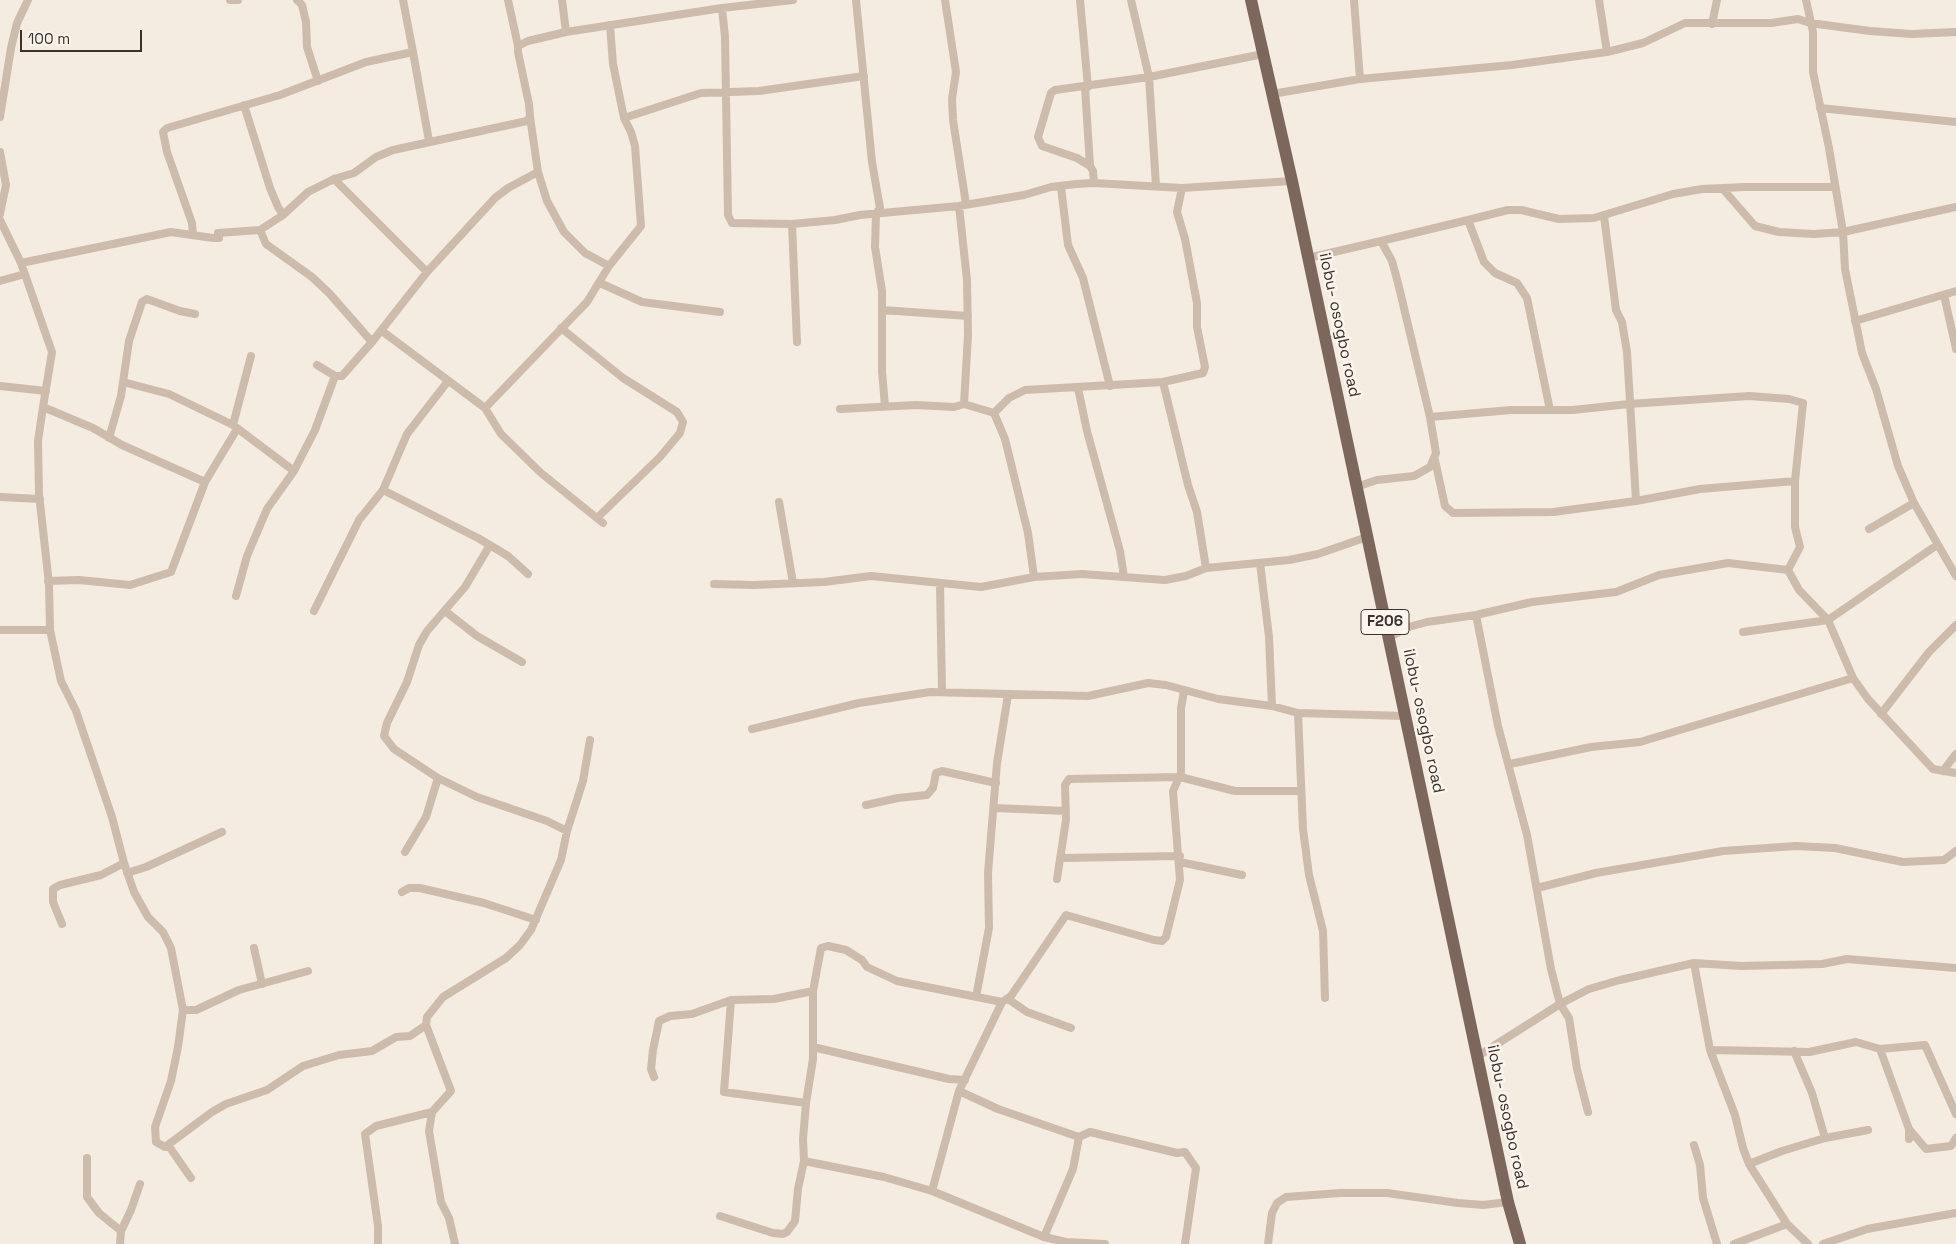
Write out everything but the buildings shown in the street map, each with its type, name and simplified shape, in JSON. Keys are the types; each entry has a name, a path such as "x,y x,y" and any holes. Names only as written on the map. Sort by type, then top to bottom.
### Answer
{"main road":[{"name":"ilobu- osogbo road","path":"1251,0 1292,181 1508,1202 1520,1244"}],"street":[{"path":"0,117 11,48 17,23 28,0"},
{"path":"230,0 238,0"},
{"path":"297,0 302,6 306,22 307,47 318,81"},
{"path":"403,0 429,141"},
{"path":"508,0 518,46 538,172 547,201 564,232 585,253 609,266"},
{"path":"562,0 566,32"},
{"path":"518,46 528,41 566,32 722,8 793,0"},
{"path":"856,0 872,162 880,208 876,214 875,247 882,291 884,406"},
{"path":"945,0 956,72 952,99 953,120 963,205 967,280 968,316 964,404"},
{"path":"1080,0 1090,166 1093,172 1094,183"},
{"path":"1131,0 1149,77 1156,186"},
{"path":"1354,0 1360,79"},
{"path":"1599,0 1607,52"},
{"path":"1712,24 1717,0"},
{"path":"1806,0 1813,32 1813,72 1843,232 1845,270 1862,353 1876,389 1898,466 1914,503 1956,576"},
{"path":"722,8 725,37 729,221 734,224 792,224 963,205 1024,195 1051,187 1094,183 1182,188 1292,181"},
{"path":"1272,94 1360,79 1512,66 1607,52 1643,43 1685,23 1771,23 1798,19 1810,23 1911,34 1956,32"},
{"path":"486,408 587,302 609,266 641,226 635,146 624,118 613,64 610,25"},
{"path":"193,236 192,223 170,166 163,132 167,128 318,81 366,62 413,52"},
{"path":"1090,166 1077,158 1042,146 1038,137 1051,93 1056,90 1149,77 1263,54"},
{"path":"624,118 701,93 759,91 864,76"},
{"path":"244,105 270,188 278,207 284,215"},
{"path":"1820,108 1956,122"},
{"path":"21,263 160,234 182,233 219,238 218,233 260,230 284,215 308,192 334,179 354,173 376,157 392,150 522,123 530,117"},
{"path":"0,152 6,185 0,214"},
{"path":"317,365 334,376 342,376 382,331 428,272 495,198 538,172"},
{"path":"334,179 428,272"},
{"path":"1061,187 1068,245 1083,278 1110,386"},
{"path":"1308,258 1508,210 1521,210 1560,219 1604,216 1673,194 1702,189 1745,187 1835,188"},
{"path":"994,413 1009,398 1025,390 1163,382 1200,374 1204,368 1190,266 1178,219 1178,205 1182,188"},
{"path":"1723,189 1746,218 1755,226 1764,230 1814,234 1843,232 1956,207"},
{"path":"1604,216 1616,310 1622,322 1627,352 1636,501"},
{"path":"0,220 21,263 52,352 38,441 40,499 48,581 50,630 61,681 76,712 112,817 127,873 148,918 162,932 171,948 183,1010 172,1072 154,1132 156,1142 165,1147 212,1112 226,1104 267,1090 302,1066 338,1055 372,1051 396,1038 410,1036 426,1025"},
{"path":"1468,220 1484,262 1495,273 1517,283 1527,298 1550,410"},
{"path":"792,224 797,342"},
{"path":"260,230 266,244 312,277 329,293 372,342"},
{"path":"1381,241 1392,261 1398,283 1430,417 1436,453 1435,460 1445,506 1453,513 1552,512 1636,501 1700,489 1795,481"},
{"path":"0,280 25,274"},
{"path":"600,283 642,302 660,306 720,312"},
{"path":"1855,321 1956,292"},
{"path":"1944,295 1956,348"},
{"path":"109,438 123,382 129,341 144,300 195,314"},
{"path":"882,310 968,316"},
{"path":"382,331 486,408 501,434 541,473 600,521 660,457 680,433 684,422 677,412 617,374 562,328"},
{"path":"48,581 79,580 130,585 171,572 205,482 235,427 251,356"},
{"path":"236,596 247,556 266,509 294,471 315,430 334,376"},
{"path":"314,611 359,520 383,490 407,434 448,381"},
{"path":"123,382 169,394 235,427 294,471"},
{"path":"1163,382 1188,485 1197,512 1206,568"},
{"path":"0,386 46,391"},
{"path":"1078,388 1089,440 1120,551 1124,577"},
{"path":"1430,417 1511,410 1573,410 1629,404 1749,396 1770,396 1803,403 1795,481 1795,527 1800,548 1788,570"},
{"path":"840,409 884,406 954,407 964,404 994,413"},
{"path":"43,407 93,428 109,438 205,482"},
{"path":"994,413 1004,439 1026,524 1034,577"},
{"path":"1356,487 1377,480 1414,476 1430,467 1435,460"},
{"path":"383,490 490,545 508,556 528,574"},
{"path":"0,498 40,499"},
{"path":"779,502 793,583"},
{"path":"1869,528 1914,503"},
{"path":"714,584 793,583 871,576 981,587 1034,577 1082,574 1165,580 1186,576 1206,568 1260,564 1318,554 1367,538"},
{"path":"490,545 475,572 427,631 419,645 407,682 387,723 384,736 394,749 438,778 477,797 547,821 567,831"},
{"path":"1743,632 1828,620 1937,545"},
{"path":"1389,638 1405,628 1428,622 1476,615 1532,602 1616,592 1659,575 1728,563 1788,570"},
{"path":"1260,564 1270,638 1272,706"},
{"path":"1788,570 1798,590 1828,620 1853,678 1881,714 1933,769 1956,773"},
{"path":"940,584 942,691"},
{"path":"445,611 477,636 522,662"},
{"path":"1476,615 1498,726 1510,764 1537,888 1551,969 1560,1004 1569,1018 1577,1069 1588,1112"},
{"path":"1881,714 1929,652 1956,625"},
{"path":"0,630 50,630"},
{"path":"1510,764 1592,747 1640,742 1853,678"},
{"path":"752,729 860,703 942,691 1008,695 1088,696 1148,683 1166,685 1218,699 1272,706 1298,713 1405,716"},
{"path":"932,1191 959,1091 1005,1000 1066,915 1072,915 1126,933 1158,941 1164,940 1180,880 1180,859 1173,800 1174,785 1180,777 1181,708 1184,691"},
{"path":"976,997 989,928 988,873 996,783 1008,695"},
{"path":"1298,713 1301,791 1307,859 1323,931 1325,998"},
{"path":"455,1244 449,1218 440,1202 428,1131 432,1112 451,1091 426,1025 428,1017 437,1003 506,958 520,945 536,920 561,860 567,831 583,781 590,740"},
{"path":"1943,771 1956,754"},
{"path":"866,805 898,798 927,795 933,788 936,773 942,771 996,783"},
{"path":"1057,879 1066,811 1065,785 1069,780 1180,777 1235,791 1301,791"},
{"path":"405,852 426,817 438,778"},
{"path":"995,808 1066,811"},
{"path":"127,873 146,867 222,832"},
{"path":"1537,888 1596,874 1723,851 1796,846 1835,848 1903,862 1944,860 1956,851"},
{"path":"1061,858 1180,859 1242,875"},
{"path":"62,924 53,902 54,889 60,885 101,875 124,863"},
{"path":"402,892 409,888 420,888 484,903 536,920"},
{"path":"720,1216 773,1233 787,1232 795,1220 798,1189 804,1161 803,1140 813,1047 813,991 821,948 828,946 846,950 862,960 867,967 896,980 976,997 1005,1000 1026,1012 1071,1028"},
{"path":"254,948 262,984"},
{"path":"1478,1056 1560,1004 1589,990 1620,980 1694,963 1741,966 1822,964 1847,959 1956,968"},
{"path":"1694,963 1710,1050 1735,1115 1749,1164 1787,1224 1808,1244"},
{"path":"183,1010 196,1010 239,990 308,971"},
{"path":"654,1076 651,1069 659,1021 670,1016 692,1014 731,1000 774,1000 813,991"},
{"path":"731,1000 724,1092 806,1103"},
{"path":"1710,1050 1809,1052 1856,1042 1880,1049 1925,1045 1956,1114"},
{"path":"813,1047 948,1079 965,1080"},
{"path":"1880,1049 1909,1129 1909,1140"},
{"path":"1794,1051 1812,1093 1825,1138"},
{"path":"959,1091 998,1109 1079,1137 1090,1132 1177,1153 1185,1152 1196,1168 1185,1244"},
{"path":"378,1244 378,1226 365,1134 376,1126 432,1112"},
{"path":"1909,1129 1926,1149 1951,1146 1956,1138"},
{"path":"1749,1164 1782,1151 1825,1138 1868,1130"},
{"path":"1044,1237 1073,1169 1079,1137"},
{"path":"168,1145 191,1178"},
{"path":"1694,1145 1702,1174 1703,1198 1718,1244"},
{"path":"86,1158 87,1197 99,1213 121,1231"},
{"path":"804,1161 884,1177 932,1191 1044,1237 1066,1242 1105,1244"},
{"path":"120,1244 121,1231 140,1184"},
{"path":"1268,1244 1272,1213 1277,1204 1286,1197 1340,1193 1387,1193 1467,1204 1483,1205 1508,1202"},
{"path":"1823,1244 1867,1229 1956,1213"},
{"path":"1734,1244 1787,1224"}]}
